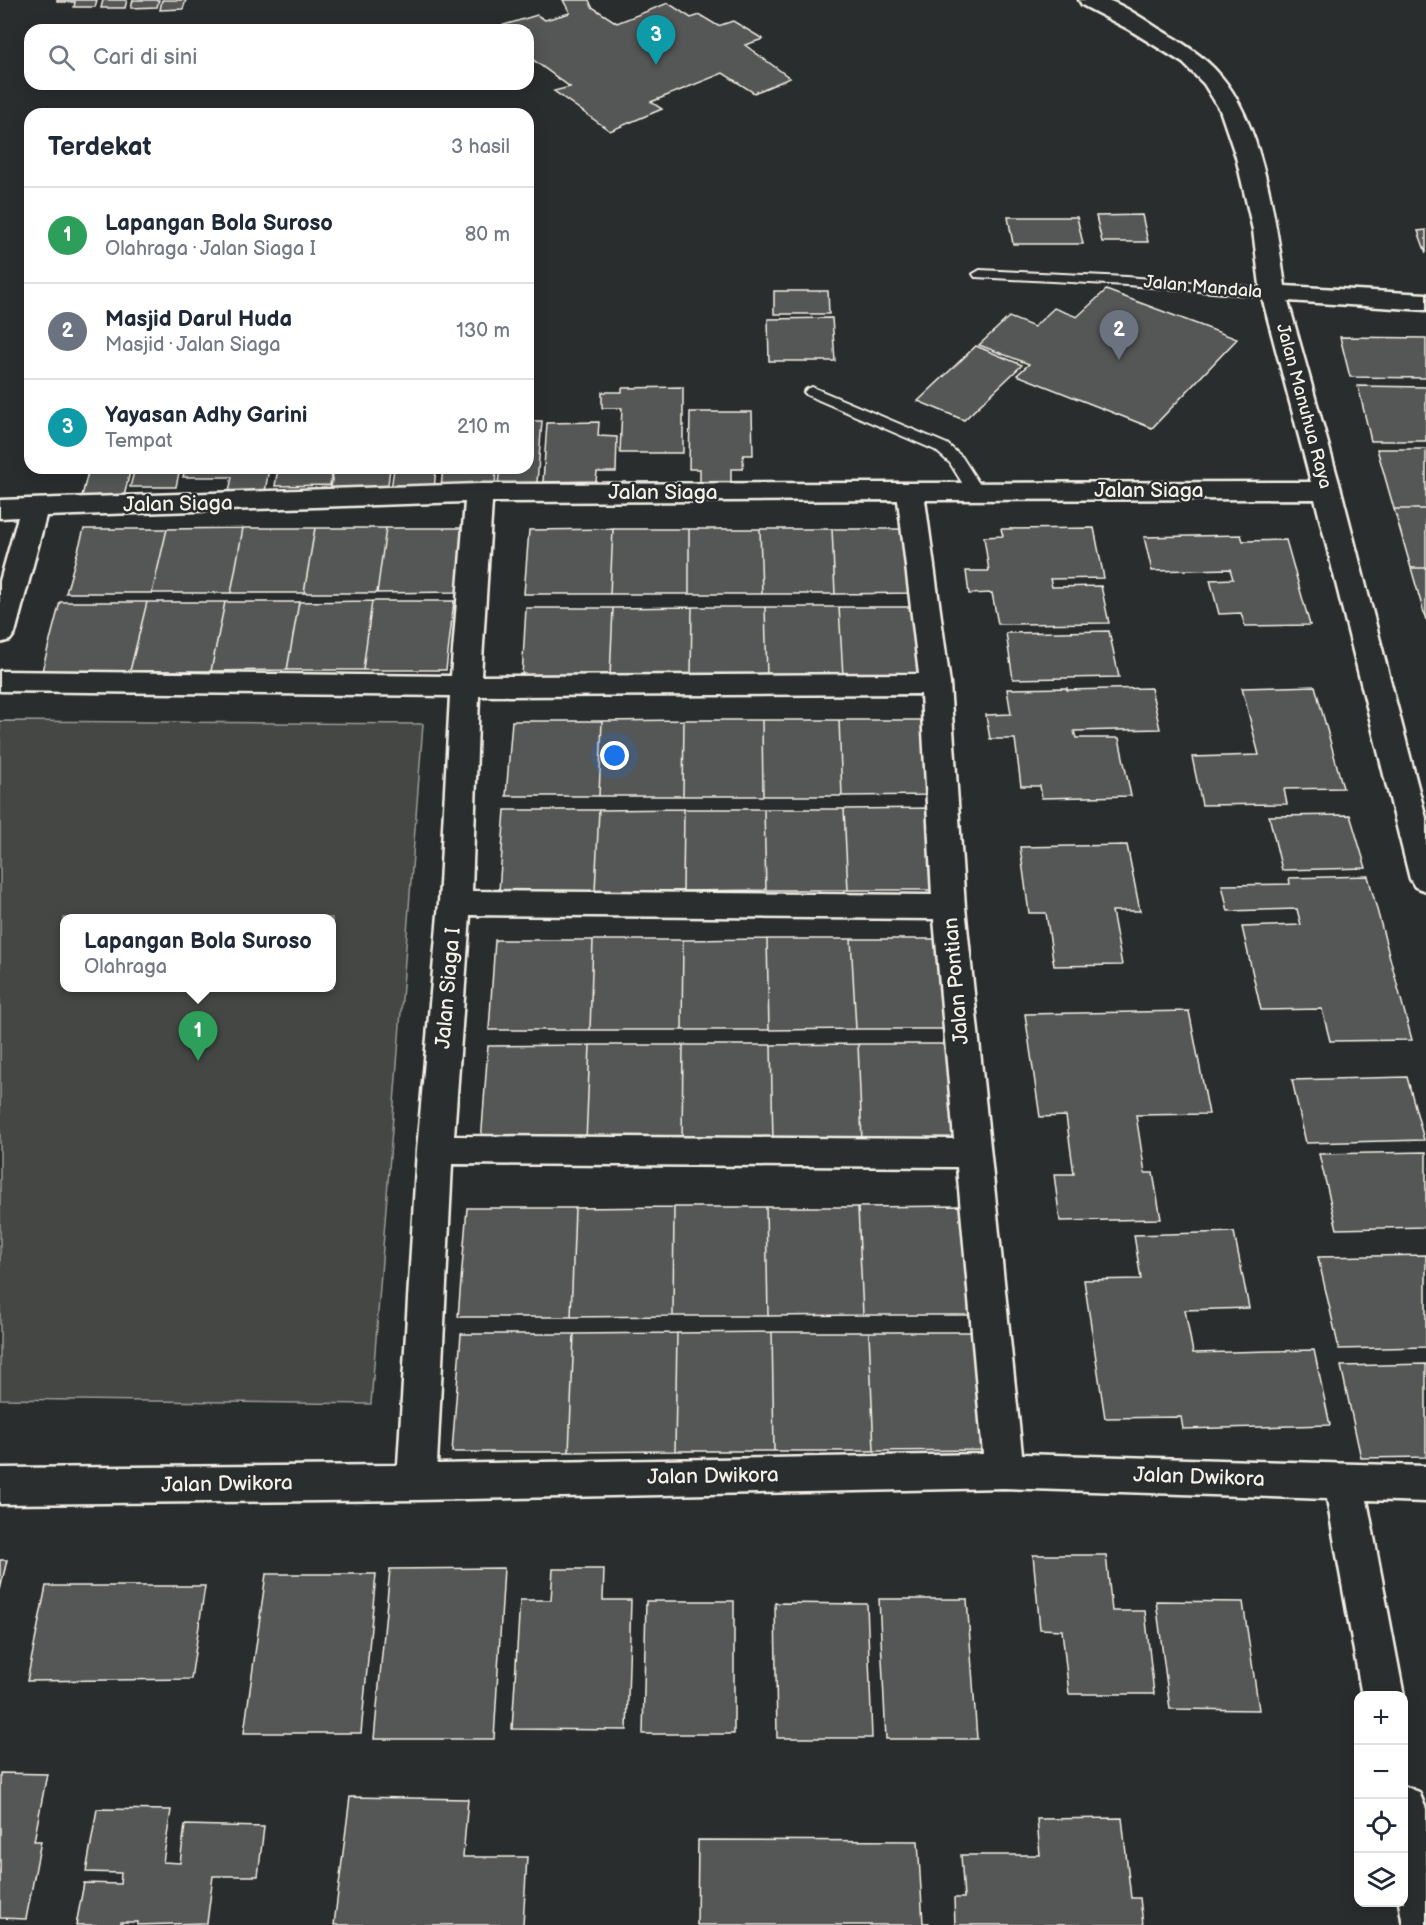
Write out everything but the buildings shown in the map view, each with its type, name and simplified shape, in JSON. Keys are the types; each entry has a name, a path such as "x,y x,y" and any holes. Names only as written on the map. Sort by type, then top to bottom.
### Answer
{"street":[{"name":"Jalan Manuhua Raya","path":"1090,0 1136,24 1191,58 1213,80 1231,110 1248,157 1265,230 1273,293 1327,490 1426,879"},
{"name":"Jalan Mandala","path":"1273,293 1426,302"},
{"name":"Jalan Pontian","path":"910,490 935,684 949,907 1004,1471"},
{"name":"Jalan Siaga","path":"0,509 479,493 1327,490"},
{"name":"Jalan Siaga I","path":"417,1482 435,1150 455,903 465,686 479,493"},
{"path":"0,633 34,508"},
{"path":"0,681 465,686 935,684"},
{"path":"455,903 949,907"},
{"path":"435,1150 972,1153"},
{"name":"Jalan Dwikora","path":"0,1486 417,1482 1004,1471 1426,1484"},
{"path":"1344,1482 1382,1691"},
{"path":"1408,1830 1425,1925"}],"lane":[{"name":"Jalan Mandala","path":"981,274 1127,281 1273,293"},
{"path":"812,392 941,447 956,460 975,490"}],"shaded area":[{"path":"0,721 423,724 371,1404 0,1399"}],"place":[{"name":"Yayasan Adhy Garini","path":"656,65"},
{"name":"Masjid Darul Huda","path":"1119,360"},
{"name":"Lapangan Bola Suroso","path":"198,1061"}]}
